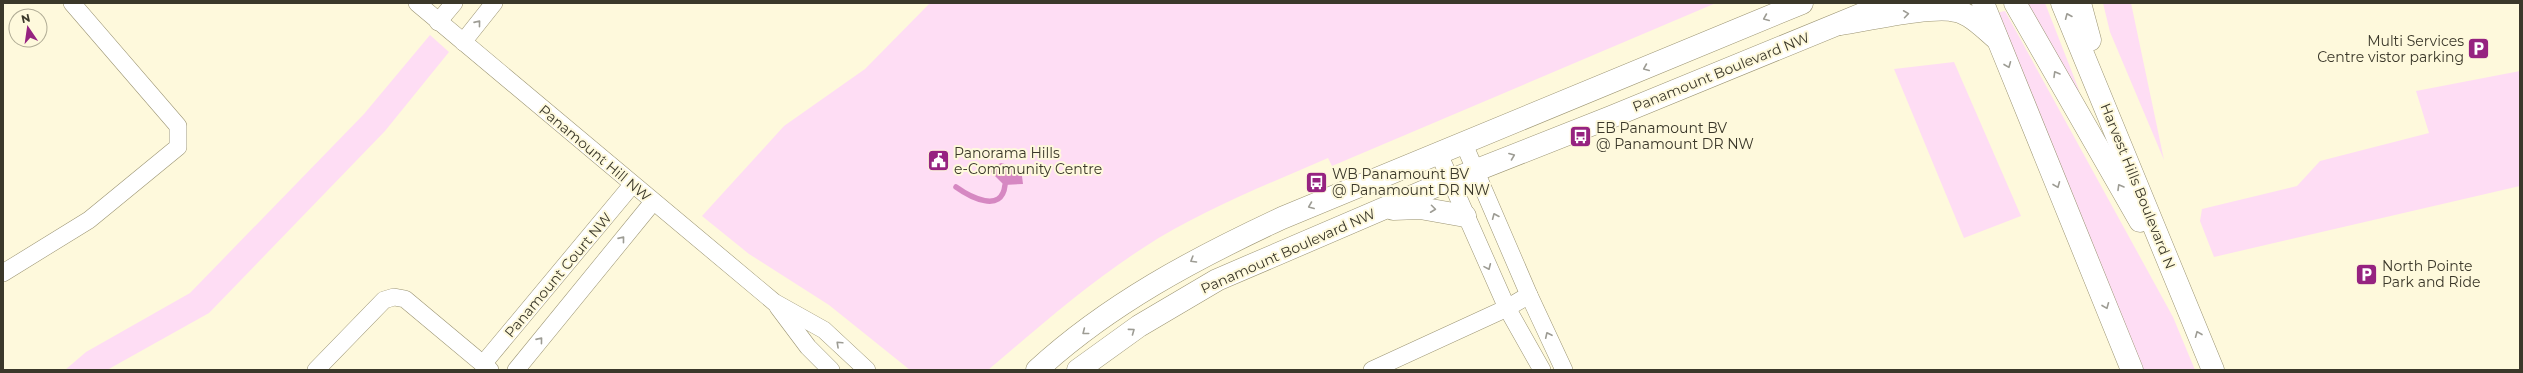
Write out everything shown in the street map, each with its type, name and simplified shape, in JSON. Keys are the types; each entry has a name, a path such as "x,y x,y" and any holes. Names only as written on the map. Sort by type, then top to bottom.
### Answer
{"street":[{"path":"3,273 89,220 178,147 178,126 72,3"},
{"name":"Panamount Hill NW","path":"417,3 632,185 774,302 824,330 867,370"},
{"path":"438,22 454,3"},
{"path":"463,42 494,3"},
{"name":"Panamount Boulevard NW","path":"1036,370 1129,298 1202,255 1282,218 1802,3"},
{"name":"Panamount Boulevard NW","path":"1078,370 1139,326 1217,280 1450,180 1611,117 1890,3"},
{"path":"1983,3 2132,370"},
{"path":"2016,3 2182,293"},
{"name":"Harvest Hills Boulevard N","path":"2062,3 2213,370"},
{"path":"2080,3 2115,130"},
{"path":"1840,24 1923,11 1956,11 1971,18 1997,39"},
{"path":"1464,144 1529,295 1564,370"},
{"path":"1439,154 1465,216 1507,308 1542,370"},
{"name":"Panamount Court NW","path":"487,367 632,185"},
{"name":"Panamount Court NW","path":"516,370 653,202"},
{"path":"1380,210 1420,208 1465,216"},
{"path":"1372,370 1507,308 1529,295"},
{"path":"316,370 384,300 394,297 404,299 487,367"},
{"name":"Panamount Hill NW","path":"774,302 808,347 831,370"}],"shaded area":[{"path":"930,3 1716,3 1332,166 1328,158 1210,210 1143,248 1102,276 988,370 910,370 829,305 749,254 702,216 784,126 865,69"},
{"path":"2025,3 2045,3 2079,90 2075,92"},
{"path":"2103,3 2131,3 2164,160 2110,32"},
{"path":"2005,11 2173,317 2195,370 2141,370 1995,13"},
{"path":"430,35 449,52 385,131 209,313 107,370 65,370 86,352 190,293 364,114"},
{"path":"1954,62 2021,216 1964,238 1894,69"},
{"path":"2520,71 2520,186 2214,257 2200,221 2202,209 2297,186 2320,161 2429,133 2416,91"},
{"path":"1001,163 1011,166 1022,176 1023,184 1004,185 991,172 992,167"}],"waterway":[{"path":"956,187 969,195 985,201 992,201 998,199 1003,194 1005,185"}],"place":[{"name":"Multi Services Centre vistor parking","path":"2479,49"},
{"name":"EB Panamount BV @ Panamount DR NW","path":"1581,136"},
{"name":"Panorama Hills e-Community Centre","path":"939,161"},
{"name":"WB Panamount BV @ Panamount DR NW","path":"1316,182"},
{"name":"North Pointe Park and Ride","path":"2367,274"}]}
